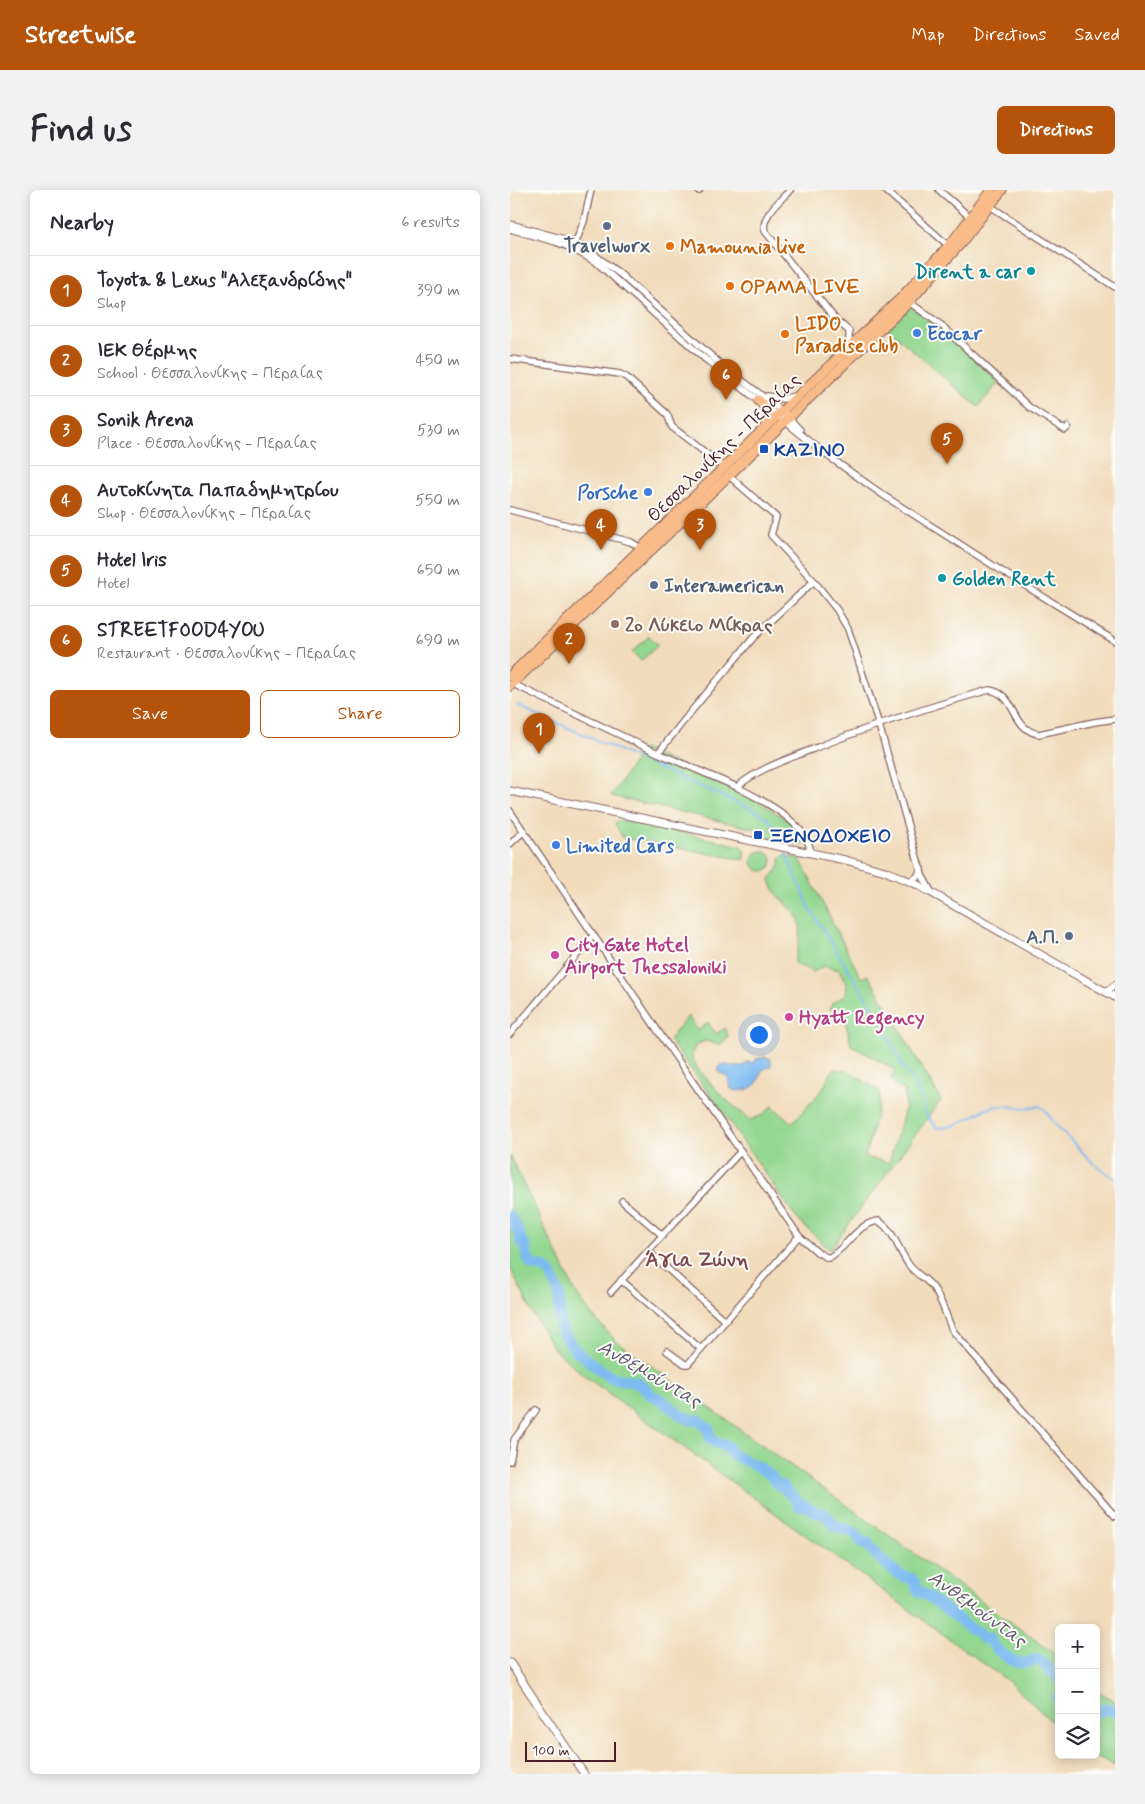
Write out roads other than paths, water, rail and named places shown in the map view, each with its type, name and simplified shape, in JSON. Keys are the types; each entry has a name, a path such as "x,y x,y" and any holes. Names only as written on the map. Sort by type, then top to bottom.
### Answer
{"main road":[{"name":"Θεσσαλονίκης - Περαίας","path":"511,682 641,548 726,471 764,429 783,416 801,394 901,298 949,246 972,218 991,190"},
{"name":"Θεσσαλονίκης - Περαίας","path":"511,682 783,416 909,302 944,264 1002,190"},
{"path":"760,397 768,412 764,429"}],"street":[{"path":"576,244 584,221 590,190"},
{"path":"790,190 765,219 763,227 836,320 849,331 849,349"},
{"path":"885,190 949,246"},
{"path":"939,190 972,218"},
{"path":"990,206 1115,287"},
{"path":"510,224 540,231 576,244 606,263 828,456 886,497 1115,641"},
{"path":"510,229 556,242 596,262 704,358 760,397 783,399 801,394"},
{"path":"909,302 941,325 1029,407 1065,430 1068,427"},
{"path":"510,359 623,375 667,414 670,423 678,432 726,471 776,517 772,535 814,581 837,610 848,629 879,725 924,880 932,893"},
{"path":"510,510 631,542 641,548"},
{"path":"658,754 754,637 814,581"},
{"path":"511,682 658,754 756,796 793,822 808,841 811,853"},
{"path":"737,787 756,773 833,741 899,717 989,690 999,691 1004,695 1021,722 1034,733 1039,734 1115,719"},
{"path":"510,791 885,870 932,893 1115,998"},
{"path":"510,810 799,1236 817,1252 828,1258 856,1233 872,1222 879,1221 885,1225 909,1266 934,1288 954,1331 1115,1516"},
{"path":"510,844 524,831"},
{"path":"910,881 917,877 921,869"},
{"path":"510,1034 594,936"},
{"path":"1106,992 1115,986"},
{"path":"611,1292 741,1151"},
{"path":"622,1201 662,1235"},
{"path":"667,1351 686,1364 701,1350 799,1236"},
{"path":"648,1251 725,1321"},
{"path":"621,1280 701,1350"},
{"path":"510,1461 514,1440 536,1410"},
{"path":"510,1663 584,1774"}],"water":[{"path":"766,1057 771,1059 771,1066 762,1070 756,1084 746,1090 738,1091 731,1089 728,1078 718,1071 720,1065 741,1067 748,1062 753,1063 756,1059"}],"waterway":[{"path":"517,705 760,813 776,827 782,836 785,846"},
{"path":"786,851 790,866 809,907 880,1020 903,1067 913,1080 923,1101 926,1115 937,1128 958,1124 992,1107 1034,1108 1039,1106 1044,1109 1056,1125 1093,1163 1115,1179"},
{"name":"Ανθεμούντας","path":"510,1216 519,1232 521,1241 525,1245 528,1259 532,1265 545,1268 551,1274 559,1294 562,1331 574,1349 613,1378 636,1382 644,1387 652,1396 659,1398 682,1416 691,1420 698,1420 709,1429 709,1437 716,1443 727,1446 730,1453 768,1474 778,1485 783,1486 795,1498 799,1506 804,1505 818,1513 824,1513 835,1526 854,1532 863,1544 868,1543 875,1553 893,1570 911,1578 917,1590 978,1632 983,1639 989,1638 994,1646 1008,1658 1019,1663 1027,1663 1038,1659 1055,1674"},
{"name":"Ανθεμούντας","path":"1100,1711 1106,1708 1115,1712"}],"place":[{"name":"Travelworx","path":"607,226"},
{"name":"Mamounia live","path":"670,246"},
{"name":"Dirent a car","path":"1031,271"},
{"name":"ΟΡΑΜΑ LIVE","path":"730,286"},
{"name":"Ecocar","path":"917,333"},
{"name":"LIDO Paradise club","path":"785,334"},
{"name":"STREETFOOD4YOU","path":"726,400"},
{"name":"ΚΑΖΙΝΟ","path":"764,449"},
{"name":"Hotel Iris","path":"947,464"},
{"name":"Porsche","path":"648,492"},
{"name":"Αυτοκίνητα Παπαδημητρίου","path":"601,550"},
{"name":"Sonik Arena","path":"700,550"},
{"name":"Golden Rent","path":"942,578"},
{"name":"Interamerican","path":"654,585"},
{"name":"2ο Λύκειο Μίκρας","path":"615,624"},
{"name":"ΙΕΚ Θέρμης","path":"569,664"},
{"name":"Toyota & Lexus \"Αλεξανδρίδης\"","path":"539,754"},
{"name":"ΞΕΝΟΔΟΧΕΙΟ","path":"758,835"},
{"name":"Limited Cars","path":"556,845"},
{"name":"Α.Π.","path":"1069,936"},
{"name":"City Gate Hotel Airport Thessaloniki","path":"555,955"},
{"name":"Hyatt Regency","path":"789,1017"}],"district":[{"name":"Άγια Ζώνη","path":"697,1259"}]}
